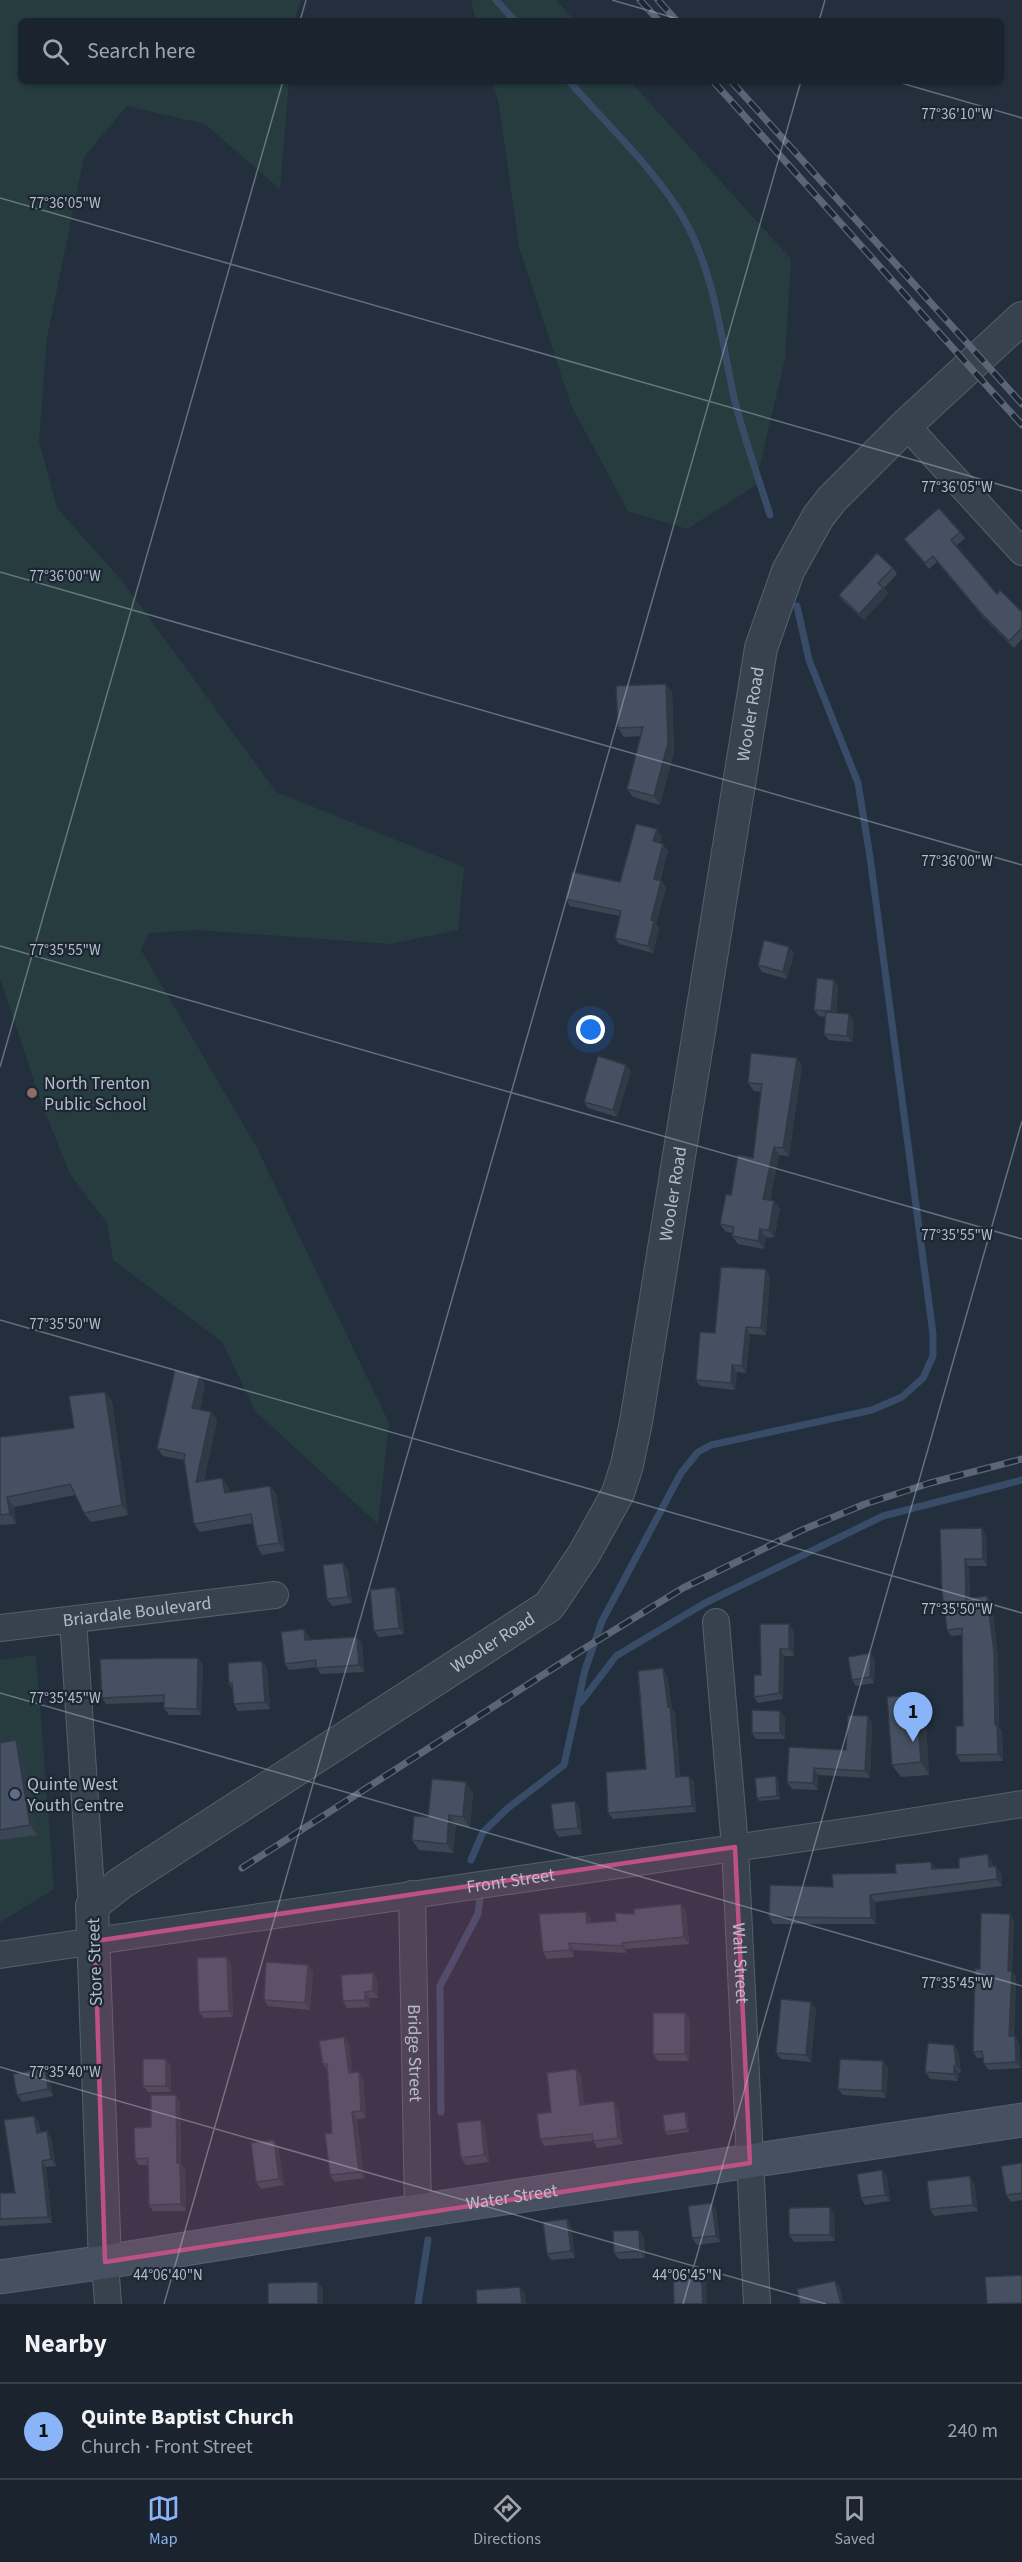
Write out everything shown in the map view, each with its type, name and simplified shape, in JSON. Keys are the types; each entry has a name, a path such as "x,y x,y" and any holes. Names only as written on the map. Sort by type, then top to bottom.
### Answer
{"main road":[{"name":"Water Street","path":"0,2277 1022,2120"}],"street":[{"name":"Wooler Road","path":"92,1906 121,1883 549,1606 584,1554 618,1493 627,1465 641,1397 761,648 780,590 799,548 832,499 906,425 1022,318"},
{"path":"906,425 1022,552"},
{"name":"Briardale Boulevard","path":"0,1628 274,1595"},
{"name":"Store Street","path":"73,1620 95,1941 108,2304"},
{"name":"Wall Street","path":"716,1622 735,1847 757,2304"},
{"name":"Front Street","path":"0,1955 1022,1804"},
{"name":"Bridge Street","path":"412,1894 418,2211"}],"highlighted area":[{"path":"735,1847 750,2163 105,2262 95,1941"}],"green space":[{"path":"0,0 301,0 295,18 18,18 18,84 289,84 280,189 205,124 127,106 84,157 47,338 39,441 57,508 123,582 276,792 464,867 458,930 390,944 198,930 149,933 141,950 257,1148 389,1423 378,1524 256,1412 222,1342 113,1260 107,1223 70,1174 42,1105 0,978"},
{"path":"471,0 556,0 572,18 475,18"},
{"path":"494,84 633,84 791,259 785,359 755,486 687,529 628,511 571,405 519,247 499,105"},
{"path":"36,1655 54,1889 0,1922 0,1660"}],"building":[{"path":"939,508 960,532 951,540 997,594 1000,590 1022,612 1022,628 1009,641 979,611 933,556 925,563 904,539"},
{"path":"877,553 893,568 878,583 883,588 859,614 839,595"},
{"path":"666,684 668,743 654,796 627,789 643,727 618,728 616,686"},
{"path":"636,824 657,829 653,841 663,844 654,879 661,881 651,920 654,921 648,946 615,938 621,911 566,899 572,872 620,882"},
{"path":"764,940 789,947 783,972 758,965"},
{"path":"817,978 834,980 831,1011 814,1010"},
{"path":"826,1012 849,1014 847,1036 824,1034"},
{"path":"751,1053 797,1058 783,1148 774,1147 763,1199 774,1201 769,1230 760,1229 758,1241 732,1236 734,1227 720,1224 726,1194 731,1195 738,1155 753,1158 762,1084 748,1083"},
{"path":"598,1056 626,1065 613,1110 584,1102"},
{"path":"721,1267 766,1269 761,1328 746,1327 742,1366 732,1365 731,1383 696,1380 700,1332 715,1333"},
{"path":"175,1370 200,1376 192,1408 211,1412 196,1482 222,1478 225,1493 270,1486 279,1543 257,1546 251,1514 194,1524 185,1454 157,1448"},
{"path":"105,1392 122,1505 84,1513 70,1484 7,1497 10,1514 0,1515 0,1437 74,1428 69,1396"},
{"path":"982,1528 983,1559 965,1559 966,1599 987,1596 994,1652 995,1725 997,1725 998,1754 956,1755 956,1726 963,1726 962,1628 947,1630 942,1591 940,1529"},
{"path":"343,1563 348,1597 327,1599 323,1565"},
{"path":"395,1587 399,1628 374,1631 370,1590"},
{"path":"760,1624 789,1624 789,1649 780,1649 779,1693 754,1697 754,1675 761,1675"},
{"path":"304,1629 305,1640 357,1637 359,1665 316,1668 316,1660 285,1664 281,1632"},
{"path":"871,1653 870,1677 852,1680 848,1657"},
{"path":"198,1658 197,1709 164,1708 164,1695 102,1698 100,1659"},
{"path":"262,1661 265,1702 234,1704 232,1683 229,1684 228,1663"},
{"path":"663,1668 668,1707 670,1706 676,1777 689,1776 692,1806 608,1813 606,1772 646,1769 638,1671"},
{"path":"916,1695 921,1762 892,1765 887,1697"},
{"path":"752,1710 780,1711 780,1733 752,1733"},
{"path":"848,1715 868,1716 865,1771 814,1768 813,1783 787,1782 789,1747 846,1750"},
{"name":"Quinte West Youth Centre","path":"16,1740 30,1825 0,1830 0,1743"},
{"path":"776,1776 777,1796 757,1798 755,1778"},
{"path":"432,1779 466,1782 463,1817 449,1815 447,1844 412,1840 414,1816 428,1817"},
{"path":"575,1801 578,1828 554,1830 551,1804"},
{"path":"988,1854 989,1867 996,1866 997,1879 870,1895 871,1918 769,1917 770,1885 833,1887 832,1874 896,1873 895,1864 931,1862 932,1869 959,1868 959,1858"},
{"path":"681,1904 684,1937 622,1943 622,1946 569,1943 570,1950 543,1952 539,1914 586,1912 587,1923 616,1921 615,1913 634,1914 634,1909"},
{"path":"981,1913 1010,1914 1008,1971 1012,1971 1009,2036 1015,2036 1016,2062 984,2064 982,2051 973,2052 975,1969 980,1969"},
{"path":"227,1957 229,2011 199,2012 197,1958"},
{"path":"266,1962 308,1965 305,2003 264,2000"},
{"path":"373,1973 373,1991 365,1992 365,2000 343,2001 341,1975"},
{"path":"781,1999 811,2002 806,2055 776,2053"},
{"path":"653,2013 685,2013 685,2054 653,2054"},
{"path":"344,2037 349,2073 359,2072 361,2111 352,2112 359,2172 330,2175 325,2134 332,2133 327,2064 323,2064 319,2041"},
{"path":"928,2043 954,2045 956,2066 954,2066 954,2074 925,2072"},
{"path":"143,2059 166,2059 166,2086 143,2086"},
{"path":"840,2059 883,2061 882,2091 838,2089"},
{"path":"45,2068 48,2089 17,2095 13,2074"},
{"path":"576,2069 580,2105 614,2101 618,2138 593,2141 592,2134 540,2139 537,2114 551,2112 547,2073"},
{"path":"151,2095 176,2095 177,2163 180,2162 181,2204 149,2205 148,2158 135,2159 134,2128 151,2127"},
{"path":"685,2112 687,2129 665,2132 663,2115"},
{"path":"34,2116 37,2133 47,2131 51,2159 42,2161 48,2217 0,2219 0,2193 15,2193 4,2120"},
{"path":"481,2120 484,2155 461,2158 457,2123"},
{"path":"274,2140 279,2179 256,2182 251,2143"},
{"path":"1022,2163 1022,2193 1006,2195 1001,2166"},
{"path":"882,2170 885,2195 861,2198 857,2174"},
{"path":"970,2176 973,2205 930,2209 927,2181"},
{"path":"712,2203 716,2236 692,2238 688,2206"},
{"path":"830,2207 830,2235 789,2235 789,2208"},
{"path":"567,2219 571,2251 547,2254 543,2222"},
{"path":"639,2230 640,2251 614,2253 613,2231"},
{"path":"701,2269 703,2304 674,2304 673,2270"},
{"path":"1022,2275 1022,2303 987,2304 985,2277"},
{"path":"835,2281 841,2304 800,2304 797,2289"},
{"path":"318,2282 318,2304 268,2304 268,2283"},
{"path":"520,2287 522,2304 477,2304 476,2290"}],"waterway":[{"path":"496,0 512,18"},
{"path":"572,84 661,184 685,221 695,242 716,307 738,412 770,515"},
{"path":"471,1860 483,1832 508,1808 564,1765 585,1670 602,1621 681,1473 698,1452 711,1445 872,1410 902,1397 923,1378 933,1356 933,1334 870,857 858,783 809,660 797,606"},
{"path":"581,1702 616,1656 705,1603 883,1516 1022,1480"},
{"path":"441,2112 440,1986 478,1914 480,1897"},
{"path":"418,2304 428,2240"}],"railway":[{"path":"640,0 656,18"},
{"path":"658,0 674,18"},
{"path":"716,84 1022,425"},
{"path":"734,84 1022,404"},
{"path":"242,1868 577,1653 683,1588 802,1530 865,1504 930,1483 1022,1459"}],"place":[{"name":"North Trenton Public School","path":"32,1093"},
{"name":"Quinte Baptist Church","path":"913,1742"},
{"name":"Quinte West Youth Centre","path":"15,1794"}]}
